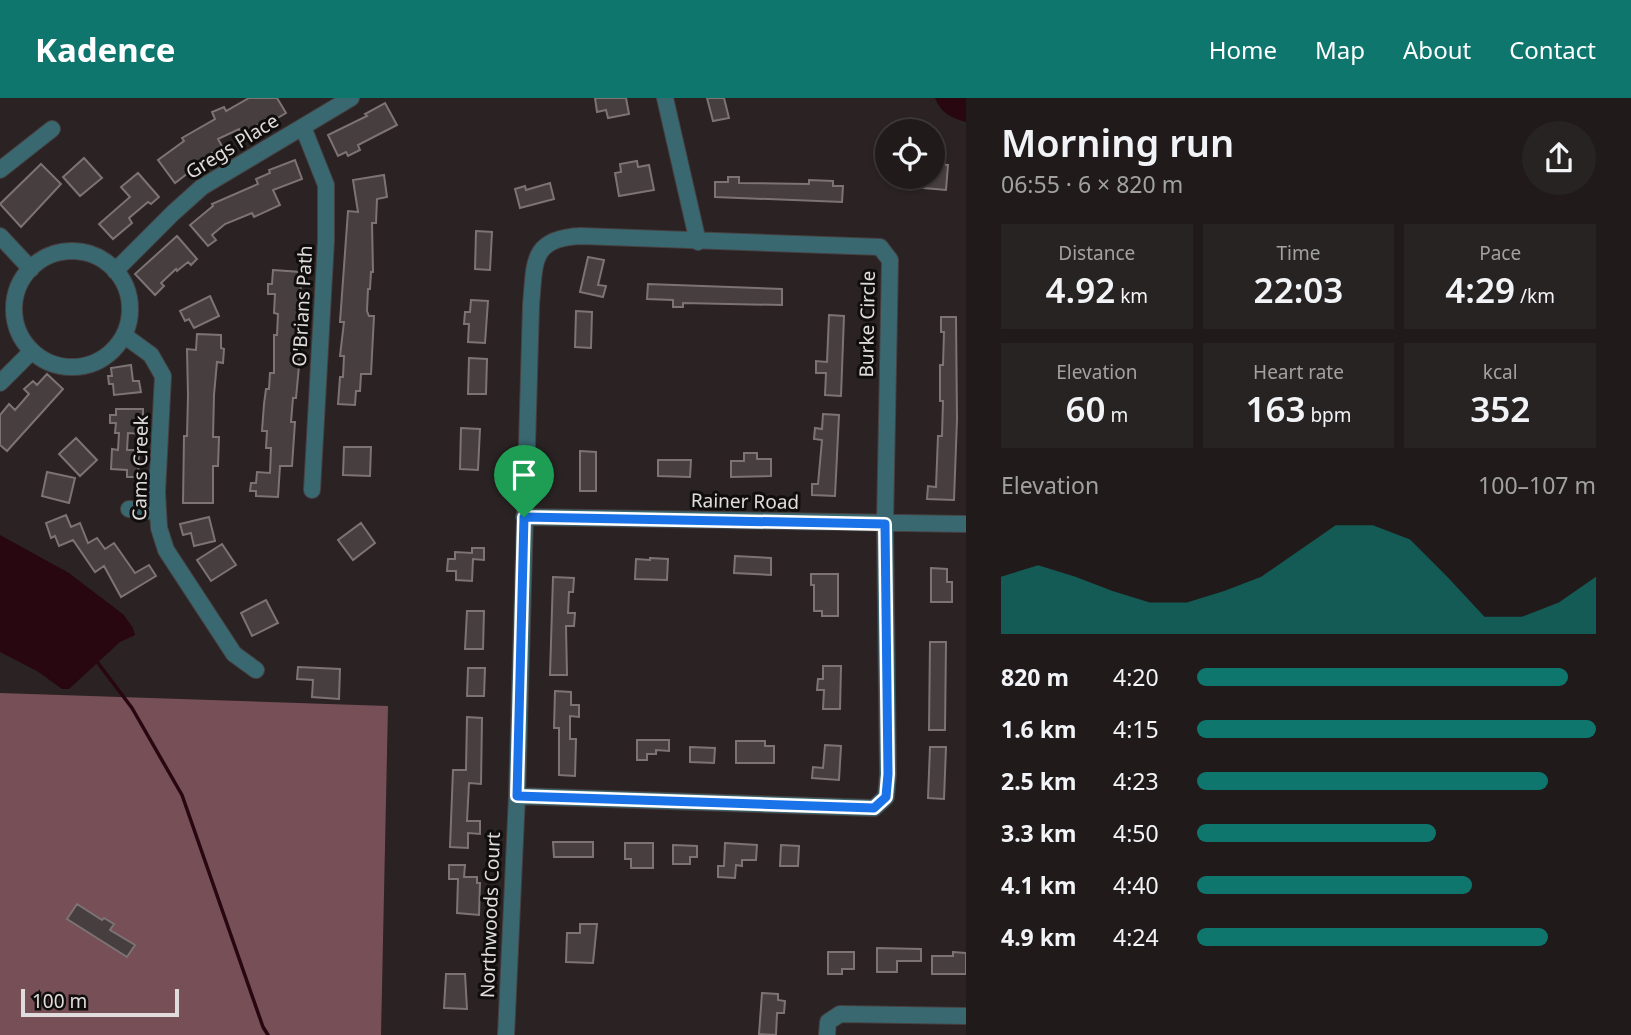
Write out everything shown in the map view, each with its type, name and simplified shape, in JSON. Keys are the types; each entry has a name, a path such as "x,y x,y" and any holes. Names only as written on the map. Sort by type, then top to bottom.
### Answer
{"street":[{"name":"Gregs Place","path":"115,271 202,187 351,98"},
{"path":"664,98 698,242"},
{"name":"O'Brians Path","path":"303,127 326,186 312,490"},
{"path":"0,170 52,129"},
{"path":"0,236 31,269"},
{"name":"Burke Circle","path":"560,237 698,242 880,247 890,260 885,524 888,774 886,797 874,808 517,796 531,304 538,254 545,243 560,237"},
{"path":"67,252 92,255 115,271 125,283 131,311 125,335 112,352 82,367 61,366 46,361 32,351 20,335 14,311 20,284 31,269 51,256 67,252"},
{"name":"Cams Creek","path":"125,335 151,355 163,376 158,512 159,528 166,550 234,654 256,670"},
{"path":"0,383 32,351"},
{"path":"129,509 158,512"},
{"name":"Rainer Road","path":"524,517 966,524"},
{"name":"Northwoods Court","path":"506,1035 517,796"},
{"path":"827,1035 828,1022 839,1014 966,1016"}],"shaded area":[{"path":"935,98 966,98 966,122 947,114"},
{"path":"0,535 69,573 124,615 133,628 135,635 120,642 69,689 62,689 37,671 0,652"},
{"path":"0,693 388,706 381,1035 0,1035"}],"building":[{"path":"249,98 277,98 286,113 276,119 274,116 241,134 239,129 218,139 224,150 214,156 212,153 189,166 192,170 175,183 158,160 184,141 182,138 215,119 212,112 224,107 226,111"},
{"path":"595,98 626,98 629,114 608,118 606,110 597,112"},
{"path":"707,98 724,98 729,118 713,121"},
{"path":"385,103 397,125 358,145 360,150 348,156 346,152 338,156 328,135 367,116 365,114"},
{"path":"84,158 102,178 80,196 63,177"},
{"path":"295,160 302,179 273,190 280,205 254,217 252,213 225,224 212,235 216,240 208,246 190,225 213,206 212,204 258,184 256,179 270,173 269,170"},
{"path":"637,161 638,167 649,165 654,190 619,196 615,173 621,172 620,164"},
{"path":"41,164 61,184 21,227 0,204"},
{"path":"945,165 948,165 946,190 935,189 945,189"},
{"path":"138,173 159,197 151,204 148,202 129,218 132,223 113,239 99,224 130,197 121,187"},
{"path":"384,175 387,197 377,199 376,223 372,223 373,272 368,289 367,311 369,316 374,316 371,374 361,374 360,391 356,391 355,405 338,404 340,377 343,377 344,356 340,356 344,322 340,322 348,211 358,212 353,180"},
{"path":"728,177 739,177 739,183 809,184 809,180 833,181 833,186 843,186 842,202 715,197 715,182 728,182"},
{"path":"550,183 554,199 520,208 515,189 525,186 526,190"},
{"path":"476,231 492,232 490,270 475,269"},
{"path":"177,236 197,259 191,265 188,262 177,271 176,269 161,283 164,286 155,295 135,274"},
{"path":"588,257 604,260 598,285 606,286 603,297 580,292"},
{"path":"273,270 301,272 299,366 291,422 295,422 292,466 280,466 278,497 256,496 256,491 250,491 251,483 256,483 257,472 270,473 271,448 266,448 267,431 262,431 266,389 269,389 270,373 274,373 274,335 277,335 275,294 268,294"},
{"path":"648,284 782,289 782,305 683,303 683,307 673,307 673,300 647,299"},
{"path":"210,296 219,316 194,328 189,319 185,321 180,311"},
{"path":"471,300 488,301 485,343 468,342 469,324 464,324 465,312 470,312"},
{"path":"576,311 592,312 591,348 575,347"},
{"path":"829,315 844,316 841,396 825,395 826,373 816,373 816,361 827,362"},
{"path":"941,317 956,317 957,419 954,500 927,499 928,486 936,487 938,436 942,436 940,365 943,365 944,332 941,332"},
{"path":"197,334 221,335 221,348 224,349 223,363 217,362 214,395 213,437 219,437 218,466 213,466 213,503 183,503 184,436 187,436 187,349 196,350"},
{"path":"469,358 487,359 486,394 468,394"},
{"path":"131,365 133,381 139,381 141,392 114,395 113,384 109,384 108,376 112,376 111,368"},
{"path":"47,374 63,389 7,451 0,445 0,415 9,404 15,410 29,394 24,389 33,381 37,385"},
{"path":"116,409 143,409 143,434 128,433 127,450 139,450 138,477 127,477 127,470 111,469 112,449 118,450 119,433 115,433 116,423 110,423 110,415 116,415"},
{"path":"823,414 839,415 835,496 812,495 812,484 818,484 822,440 814,439 815,428 822,429"},
{"path":"461,428 480,429 478,470 460,469"},
{"path":"76,438 97,460 80,476 59,454"},
{"path":"344,447 371,447 370,476 343,475"},
{"path":"580,451 596,452 596,491 580,491"},
{"path":"744,453 757,453 757,459 771,459 771,476 731,477 731,461 744,461"},
{"path":"658,460 691,460 690,477 658,476"},
{"path":"47,472 75,478 69,503 42,496"},
{"path":"66,515 71,527 80,523 88,543 97,538 105,549 114,543 135,573 149,565 156,576 121,597 104,566 95,572 73,540 59,546 55,536 51,538 46,523"},
{"path":"209,517 215,541 194,546 191,533 183,535 180,524"},
{"path":"361,523 375,543 353,560 338,540"},
{"path":"222,544 236,565 211,581 197,560"},
{"path":"472,548 484,548 484,560 473,559 472,581 456,580 456,571 447,571 448,559 455,559 455,552 472,553"},
{"path":"735,556 771,558 771,575 734,573"},
{"path":"636,559 668,559 667,580 635,579"},
{"path":"931,568 947,569 947,582 952,582 952,602 931,602"},
{"path":"811,574 838,574 838,616 822,616 822,611 814,611 814,585 811,585"},
{"path":"553,577 574,578 573,592 569,592 568,613 575,613 574,626 566,626 567,675 550,675"},
{"path":"266,600 278,623 252,636 241,613"},
{"path":"467,611 484,611 483,649 465,649"},
{"path":"930,642 946,642 945,730 929,730"},
{"path":"823,666 841,666 840,709 823,709 824,690 817,690 818,679 823,679"},
{"path":"298,667 340,669 339,699 312,697 313,680 297,679"},
{"path":"468,668 485,668 484,696 467,696"},
{"path":"555,691 571,692 571,705 579,705 579,717 570,716 570,739 576,739 575,776 559,775 559,728 554,728"},
{"path":"467,717 482,718 481,784 469,783 467,821 480,821 480,834 468,833 468,848 450,847 453,770 466,770"},
{"path":"637,740 669,740 669,751 656,750 656,754 647,754 647,760 637,760"},
{"path":"736,741 765,741 765,746 774,746 774,763 736,763"},
{"path":"825,745 841,746 839,780 812,778 813,767 823,768"},
{"path":"690,747 715,748 714,763 690,762"},
{"path":"930,747 946,747 944,799 928,798"},
{"path":"553,842 593,842 593,857 554,857"},
{"path":"625,843 653,843 653,868 631,868 631,859 625,859"},
{"path":"725,843 757,845 756,860 742,860 742,866 736,865 735,878 718,877 718,866 724,866"},
{"path":"673,845 697,846 697,857 690,857 690,864 673,864"},
{"path":"781,845 799,846 798,866 780,866"},
{"path":"449,865 465,865 464,877 477,877 477,883 480,883 479,915 457,913 458,879 449,879"},
{"path":"77,904 102,920 104,918 114,924 110,930 135,945 127,957 67,919"},
{"path":"580,924 597,924 593,963 566,962 567,933 580,933"},
{"path":"877,948 921,949 921,961 897,961 897,972 877,972"},
{"path":"828,952 854,952 854,969 842,969 842,974 828,974"},
{"path":"953,952 966,953 966,974 932,974 932,956 953,956"},
{"path":"446,974 465,974 467,1009 444,1008"},
{"path":"762,993 778,994 778,1000 785,1001 784,1013 777,1013 776,1035 759,1034"}],"waterway":[{"path":"98,663 132,708 182,795 268,1035"}],"route":[{"path":"524,517 885,524 886,797 874,808 517,796 524,517"}]}
